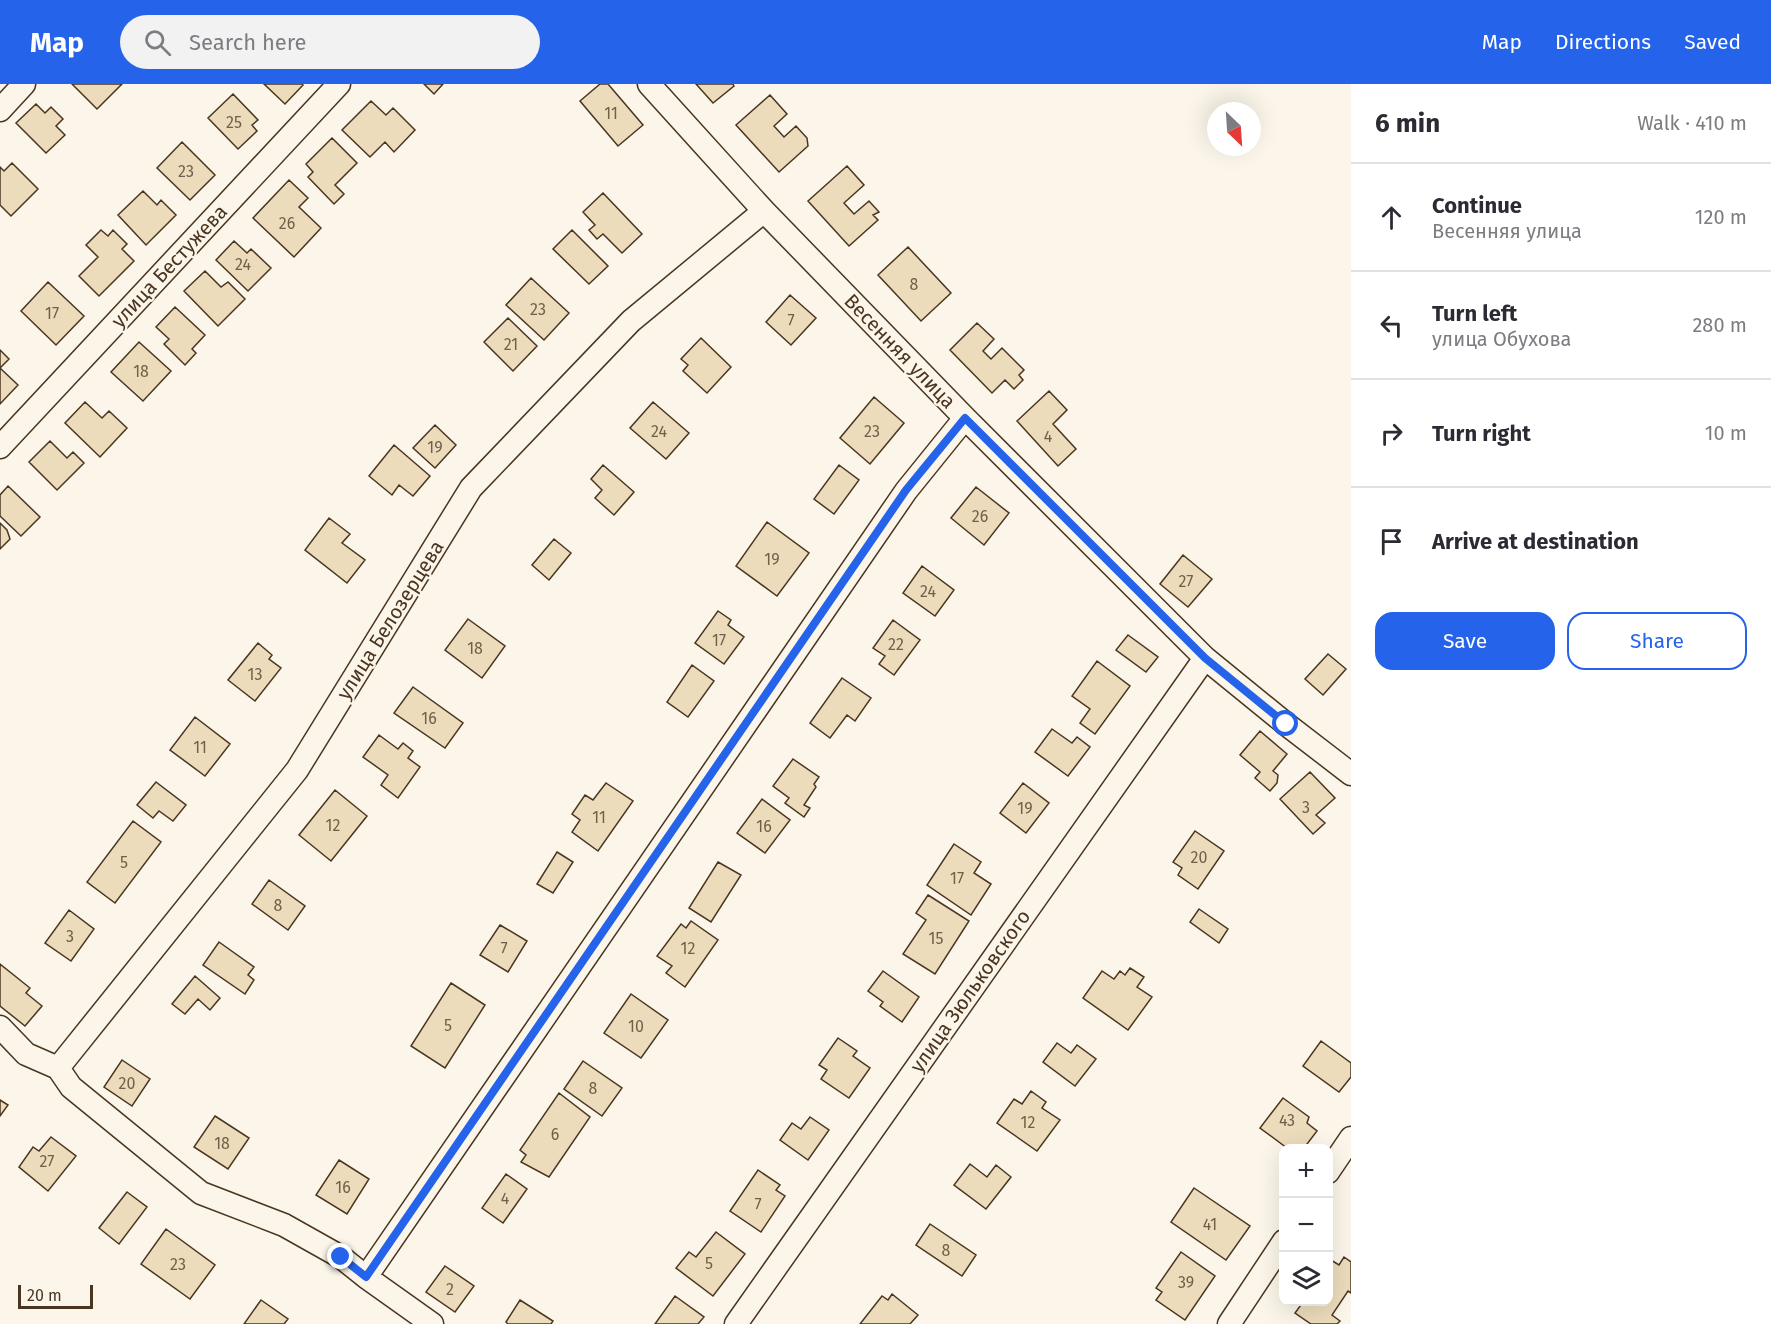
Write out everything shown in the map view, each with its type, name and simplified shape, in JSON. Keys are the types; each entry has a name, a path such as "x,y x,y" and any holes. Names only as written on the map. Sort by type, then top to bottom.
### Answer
{"street":[{"path":"0,110 24,84"},
{"name":"улица Бестужева","path":"0,447 339,84"},
{"name":"Весенняя улица","path":"648,84 764,211 965,418 1205,658 1351,774"},
{"name":"улица Белозерцева","path":"58,1068 297,770 471,488 631,321 764,211"},
{"path":"366,1277 906,490 965,418"},
{"name":"улица Зюльковского","path":"736,1324 1205,658"},
{"path":"0,1027 26,1054 58,1068 71,1088 201,1193 284,1225 341,1257 432,1324"},
{"path":"1333,1166 1351,1138"},
{"path":"1229,1324 1279,1249"}],"building":[{"path":"72,84 122,84 97,109"},
{"path":"264,84 302,84 303,85 285,104"},
{"path":"424,84 443,84 434,94"},
{"path":"600,84 608,84 643,125 618,146 580,101"},
{"path":"696,84 733,84 734,86 713,103"},
{"path":"233,94 258,120 252,125 257,131 238,149 208,118"},
{"path":"770,95 787,114 774,126 784,137 796,126 807,138 808,146 779,172 736,125"},
{"path":"371,101 386,115 393,108 415,130 394,152 385,142 370,157 342,130"},
{"path":"36,104 45,113 51,107 63,119 56,126 65,135 46,153 16,123"},
{"path":"332,138 357,163 335,185 344,194 334,204 308,177 313,172 306,164"},
{"path":"182,142 215,175 190,200 157,168"},
{"path":"12,163 38,189 11,216 0,205 0,167 4,171"},
{"path":"847,166 864,185 844,203 854,214 869,201 879,212 873,215 878,220 849,246 808,201"},
{"path":"289,180 308,198 299,207 321,228 294,257 253,218"},
{"path":"143,191 157,205 161,200 176,215 146,245 118,215"},
{"path":"603,193 642,234 622,253 603,234 597,239 589,230 595,225 583,212"},
{"path":"101,230 108,236 113,230 127,244 122,249 134,261 99,296 79,276 98,257 86,245"},
{"path":"572,230 608,266 589,284 553,249"},
{"path":"234,241 247,253 251,249 271,268 248,291 216,260"},
{"path":"908,247 951,293 921,321 878,275"},
{"path":"205,271 221,287 228,282 245,299 218,326 184,291"},
{"path":"531,278 569,313 544,340 506,305"},
{"path":"48,282 84,316 56,345 21,311"},
{"path":"790,295 816,318 791,345 766,322"},
{"path":"175,307 205,335 192,349 196,353 185,365 164,344 169,339 156,327"},
{"path":"508,318 537,346 513,371 484,342"},
{"path":"977,323 994,339 983,351 991,359 1002,348 1024,370 1019,375 1023,380 1014,389 1005,380 992,393 950,350"},
{"path":"701,338 731,367 707,393 683,371 688,365 681,359"},
{"path":"139,342 171,371 143,401 111,372"},
{"path":"0,350 9,359 0,368"},
{"path":"0,368 18,385 0,404"},
{"path":"1049,391 1067,410 1053,424 1076,449 1058,466 1017,421"},
{"path":"874,397 904,423 870,464 840,438"},
{"path":"85,402 102,418 109,411 127,428 100,457 65,423"},
{"path":"653,402 689,433 666,459 630,428"},
{"path":"435,425 456,445 435,468 413,448"},
{"path":"50,441 67,458 73,452 84,463 57,490 29,462"},
{"path":"394,445 430,476 413,496 399,485 392,495 369,476"},
{"path":"603,465 634,492 614,515 595,498 602,490 591,479"},
{"path":"839,465 859,480 834,514 814,499"},
{"path":"8,486 40,517 21,536 0,516 0,495"},
{"path":"976,487 1009,513 984,545 951,518"},
{"path":"329,518 350,534 342,543 365,560 347,583 305,550"},
{"path":"767,522 809,553 777,596 736,566"},
{"path":"0,523 7,530 10,539 0,549"},
{"path":"554,539 571,553 549,580 532,565"},
{"path":"1183,555 1212,579 1188,607 1160,584"},
{"path":"922,566 954,590 935,616 903,593"},
{"path":"718,611 731,620 728,625 744,637 724,664 695,643"},
{"path":"468,619 505,646 482,678 445,650"},
{"path":"893,620 920,640 894,675 879,664 885,656 873,648"},
{"path":"1128,635 1158,657 1146,672 1116,650"},
{"path":"258,643 272,655 269,659 281,668 255,701 228,680"},
{"path":"1328,654 1346,669 1323,695 1305,679"},
{"path":"1097,661 1130,686 1095,734 1080,723 1090,709 1072,696"},
{"path":"692,665 714,681 688,717 667,702"},
{"path":"842,678 871,698 855,721 847,715 830,738 810,723"},
{"path":"413,687 463,723 445,748 394,713"},
{"path":"195,717 230,744 205,776 170,750"},
{"path":"1052,729 1072,743 1077,737 1090,747 1068,776 1035,752"},
{"path":"1260,731 1287,754 1273,771 1278,775 1277,783 1270,791 1255,778 1260,772 1240,755"},
{"path":"379,735 398,749 403,743 413,751 408,758 420,767 398,798 381,785 388,775 363,757"},
{"path":"793,759 819,777 814,784 816,787 804,805 810,808 804,817 785,803 789,798 773,786"},
{"path":"1310,772 1335,798 1316,815 1325,823 1313,834 1280,799"},
{"path":"156,782 186,805 173,821 159,811 153,818 137,805"},
{"path":"606,783 633,801 598,851 572,832 580,820 572,814 585,795 593,800"},
{"path":"1023,783 1049,803 1026,833 1000,813"},
{"path":"335,790 367,816 331,861 299,835"},
{"path":"762,799 790,820 765,853 737,833"},
{"path":"133,821 161,842 115,903 87,882"},
{"path":"1195,831 1224,851 1198,889 1178,875 1182,868 1173,862"},
{"path":"954,844 981,862 974,873 991,884 971,915 927,885"},
{"path":"557,852 573,862 553,893 537,884"},
{"path":"718,862 741,875 711,922 689,908"},
{"path":"269,880 305,906 288,930 252,904"},
{"path":"928,895 969,921 935,974 903,954 926,920 916,913"},
{"path":"1199,909 1228,929 1219,943 1190,922"},
{"path":"69,910 94,929 71,961 45,943"},
{"path":"691,921 718,940 685,987 666,973 672,966 657,956 681,924 686,928"},
{"path":"500,925 527,941 508,972 480,955"},
{"path":"219,942 254,967 248,975 254,980 245,994 203,965"},
{"path":"0,964 30,988 26,993 42,1006 25,1026 0,1006"},
{"path":"1130,968 1144,977 1137,987 1152,997 1128,1030 1083,998 1102,971 1114,979 1120,971 1125,975"},
{"path":"883,971 919,997 902,1022 880,1006 883,1002 868,991"},
{"path":"195,976 220,998 210,1010 198,999 185,1014 172,1004"},
{"path":"451,983 485,1005 445,1068 411,1046"},
{"path":"631,994 668,1020 641,1058 604,1033"},
{"path":"838,1038 857,1051 853,1056 870,1068 849,1098 821,1079 827,1070 819,1065"},
{"path":"1321,1041 1351,1063 1351,1077 1339,1092 1303,1066"},
{"path":"1057,1043 1071,1053 1077,1045 1096,1059 1075,1086 1043,1062"},
{"path":"122,1060 150,1079 132,1106 104,1087"},
{"path":"583,1061 622,1088 602,1116 564,1089"},
{"path":"1031,1091 1046,1102 1042,1108 1060,1120 1037,1151 997,1123 1014,1099 1022,1104"},
{"path":"559,1093 590,1117 549,1177 521,1162 526,1155 520,1150"},
{"path":"1283,1098 1309,1117 1307,1123 1317,1131 1307,1144 1282,1144 1260,1128"},
{"path":"0,1100 8,1105 0,1116"},
{"path":"215,1116 249,1138 228,1169 194,1147"},
{"path":"810,1117 829,1130 808,1160 780,1140 792,1123 801,1129"},
{"path":"51,1137 76,1156 48,1191 19,1167 33,1147 39,1151"},
{"path":"339,1160 369,1179 347,1214 316,1195"},
{"path":"970,1164 987,1177 996,1165 1011,1177 986,1209 954,1185"},
{"path":"758,1170 780,1185 776,1190 785,1196 761,1232 730,1211"},
{"path":"506,1174 527,1189 503,1223 482,1208"},
{"path":"1194,1188 1250,1226 1226,1260 1171,1222"},
{"path":"127,1192 147,1207 119,1244 99,1228"},
{"path":"930,1224 976,1255 962,1276 916,1245"},
{"path":"166,1229 215,1265 190,1299 141,1264"},
{"path":"716,1232 745,1254 713,1296 676,1268 689,1252 696,1257"},
{"path":"1181,1252 1215,1276 1185,1320 1156,1300 1162,1292 1156,1288"},
{"path":"1344,1257 1351,1262 1351,1293 1348,1291 1332,1315 1340,1321 1337,1324 1311,1324 1295,1313 1300,1306 1333,1306 1333,1261 1339,1265"},
{"path":"445,1266 474,1286 455,1312 426,1292"},
{"path":"892,1294 918,1315 910,1324 860,1324 882,1296 888,1300"},
{"path":"675,1296 704,1317 698,1324 655,1324"},
{"path":"261,1300 288,1319 284,1324 244,1324"},
{"path":"520,1300 553,1321 551,1324 508,1324 506,1322"}],"route":[{"path":"341,1257 366,1277 906,490 965,418 1205,658 1286,724"}]}
